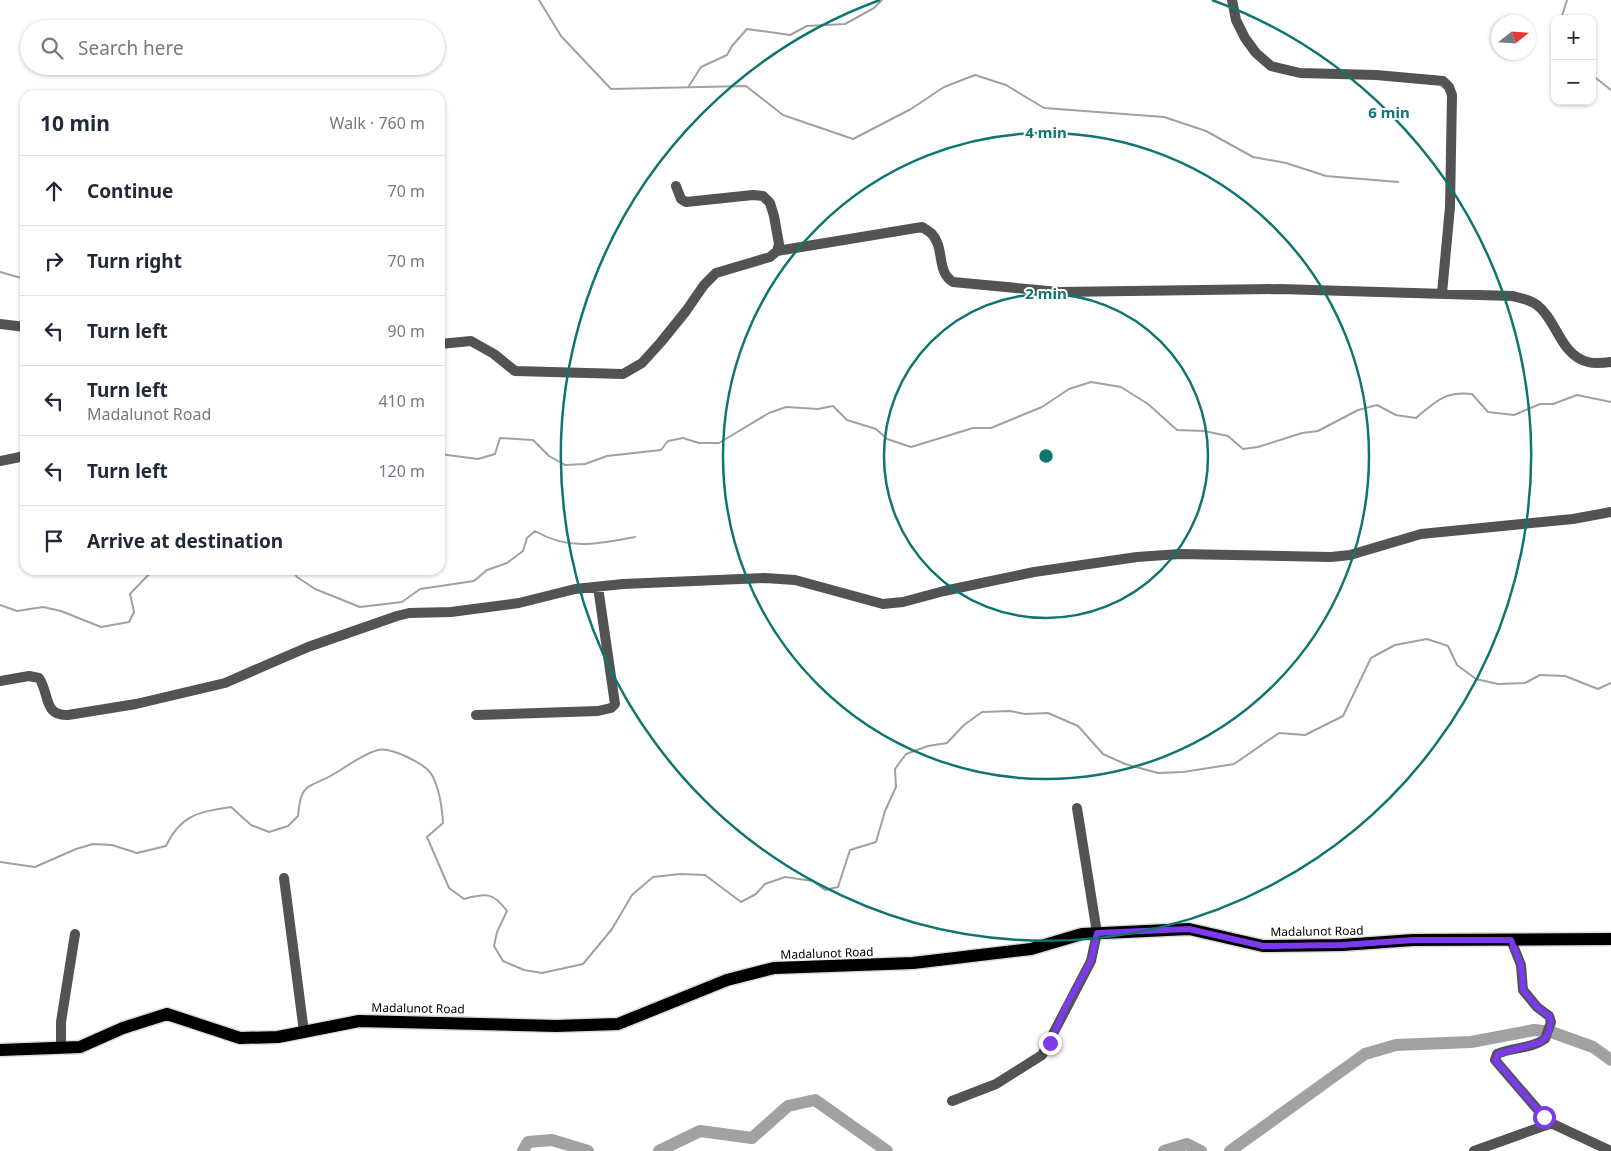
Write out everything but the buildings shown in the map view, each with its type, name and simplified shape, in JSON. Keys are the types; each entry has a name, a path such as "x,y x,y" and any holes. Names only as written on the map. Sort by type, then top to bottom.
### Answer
{"main road":[{"name":"Madalunot Road","path":"0,1050 80,1048 123,1028 167,1014 240,1038 278,1037 359,1021 556,1026 618,1024 727,980 774,968 913,963 1031,949 1082,934 1189,929 1263,946 1342,945 1414,940 1611,939"}],"street":[{"path":"1232,0 1236,20 1245,38 1256,54 1271,66 1300,73 1376,74 1443,81 1450,86 1452,95 1450,192 1442,293"},
{"path":"676,186 681,199 686,202 753,195 763,196 770,203 774,216 779,244 777,251"},
{"path":"445,344 471,341 494,354 515,371 623,374 637,367 661,342 704,285 716,273 770,257 777,251 922,227 932,234 938,245 943,272 946,278 953,282 1059,292 1280,289 1512,296 1528,300 1539,306 1575,355 1588,362 1611,362"},
{"path":"0,324 20,326"},
{"path":"0,461 20,457"},
{"path":"0,681 30,676 39,678 53,712 58,716 102,710 225,683 315,644 403,614 451,612 505,605 575,589 756,578 785,579 883,604 903,602 944,591 1034,572 1137,557 1180,554 1332,557 1350,555 1421,534 1573,519 1611,512"},
{"path":"476,715 598,711 611,708 615,704 598,587"},
{"path":"952,1102 996,1084 1042,1055 1091,961 1097,933 1077,808"},
{"path":"284,878 304,1032"},
{"path":"61,1048 61,1022 74,934"},
{"path":"1511,940 1521,965 1523,990 1537,1007 1549,1016 1551,1022 1548,1034 1541,1042 1505,1050 1498,1054 1495,1060 1544,1117 1552,1123 1611,1151"},
{"path":"1474,1151 1552,1123"}],"waterway":[{"path":"539,0 561,36 611,89 746,86 783,115 853,139 911,109 944,87 975,75 1006,85 1044,108 1164,117 1206,131 1253,157 1286,163 1326,176 1398,182"},
{"path":"689,86 701,67 727,55 732,46 747,29 790,35 807,26 845,24 874,8 882,0"},
{"path":"1562,15 1567,0"},
{"path":"1596,78 1611,90"},
{"path":"0,272 20,278"},
{"path":"445,455 478,459 495,454 500,438 533,440 549,456 565,465 585,464 607,456 661,450 668,441 683,438 699,443 719,443 769,413 786,407 818,409 833,406 847,420 876,429 887,439 911,447 973,428 991,428 1042,407 1069,389 1091,382 1121,387 1148,404 1177,430 1204,431 1228,436 1243,449 1258,447 1302,433 1318,431 1358,410 1377,405 1396,415 1416,418 1441,398 1455,394 1472,394 1488,412 1514,415 1540,404 1553,404 1577,395 1611,402"},
{"path":"296,575 315,589 360,607 402,602 420,589 474,581 487,570 507,563 523,551 527,538 535,531 572,544 609,542 635,537"},
{"path":"0,605 17,611 43,607 61,611 101,627 129,622 134,612 130,594 148,575"},
{"path":"0,862 35,867 76,849 93,844 112,845 137,853 166,846 178,827 192,816 231,807 251,825 269,832 288,826 298,816 301,796 308,787 334,774 366,754 378,750 391,751 416,761 432,775 435,781 440,799 443,823 427,837 449,888 464,899 484,895 497,900 507,911 497,932 494,946 503,961 524,970 542,973 583,964 612,929 632,895 653,877 680,874 705,875 741,902 756,894 765,884 785,877 813,881 825,890 838,887 850,850 876,842 885,811 896,787 895,769 906,754 928,746 947,743 964,725 982,712 1048,713 1078,726 1103,754 1125,764 1158,773 1183,772 1234,764 1279,733 1305,735 1343,716 1371,658 1395,645 1427,639 1448,646 1457,665 1476,679 1498,684 1525,683 1540,675 1565,676 1598,689 1611,683"},
{"path":"1230,1151 1365,1054 1396,1045 1471,1042 1534,1030 1543,1031"},
{"path":"1554,1033 1593,1047 1611,1060"},
{"path":"659,1151 700,1131 752,1138 788,1106 815,1100 887,1151"},
{"path":"523,1151 528,1142 552,1140 588,1151"},
{"path":"1164,1151 1187,1144 1201,1151"}],"route":[{"path":"1050,1043 1066,1006 1091,961 1097,933 1189,929 1263,946 1342,945 1414,940 1511,940 1521,965 1523,990 1537,1007 1549,1016 1551,1022 1548,1034 1541,1042 1518,1049 1505,1050 1498,1054 1495,1060 1544,1117"}]}
